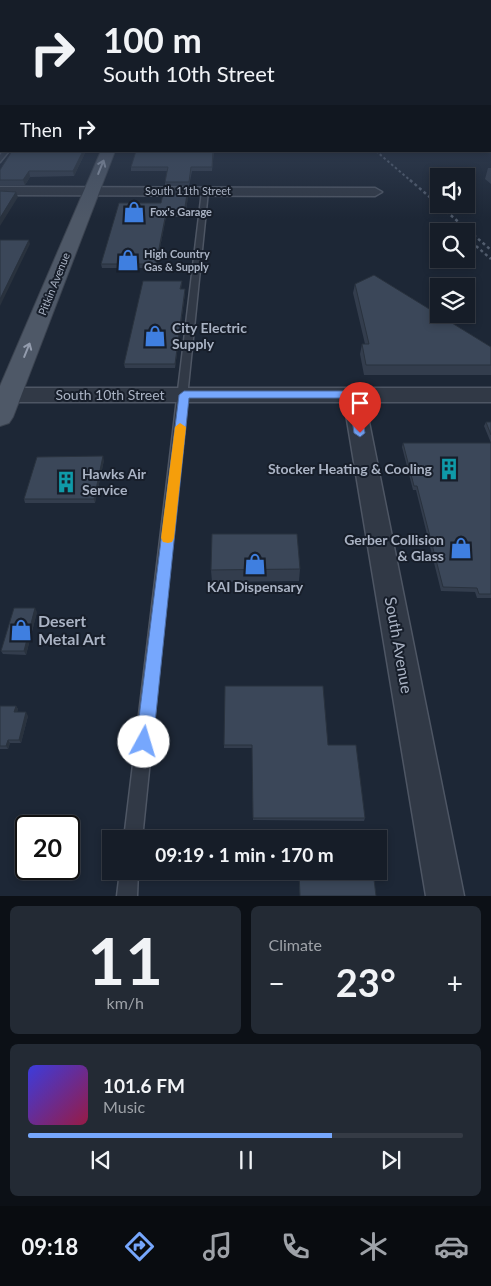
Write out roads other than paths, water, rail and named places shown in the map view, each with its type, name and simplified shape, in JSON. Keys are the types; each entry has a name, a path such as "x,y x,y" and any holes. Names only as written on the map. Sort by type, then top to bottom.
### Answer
{"main road":[{"name":"Pitkin Avenue","path":"3,402 108,152"}],"street":[{"name":"South 11th Street","path":"0,191 375,192"},
{"name":"South 10th Street","path":"3,402 184,395 491,395"},
{"name":"South Avenue","path":"353,395 445,896"}],"lane":[{"path":"134,830 206,191"},
{"path":"126,896 128,880"}],"railway":[{"path":"377,152 411,181"},
{"path":"410,180 491,250"},
{"path":"476,246 491,259"}],"place":[{"name":"Fox's Garage","path":"134,212"},
{"name":"High Country Gas & Supply","path":"128,260"},
{"name":"City Electric Supply","path":"155,336"},
{"name":"Stocker Heating & Cooling","path":"449,469"},
{"name":"Hawks Air Service","path":"66,482"},
{"name":"Gerber Collision & Glass","path":"461,548"},
{"name":"KAI Dispensary","path":"255,564"},
{"name":"Desert Metal Art","path":"21,630"}]}
